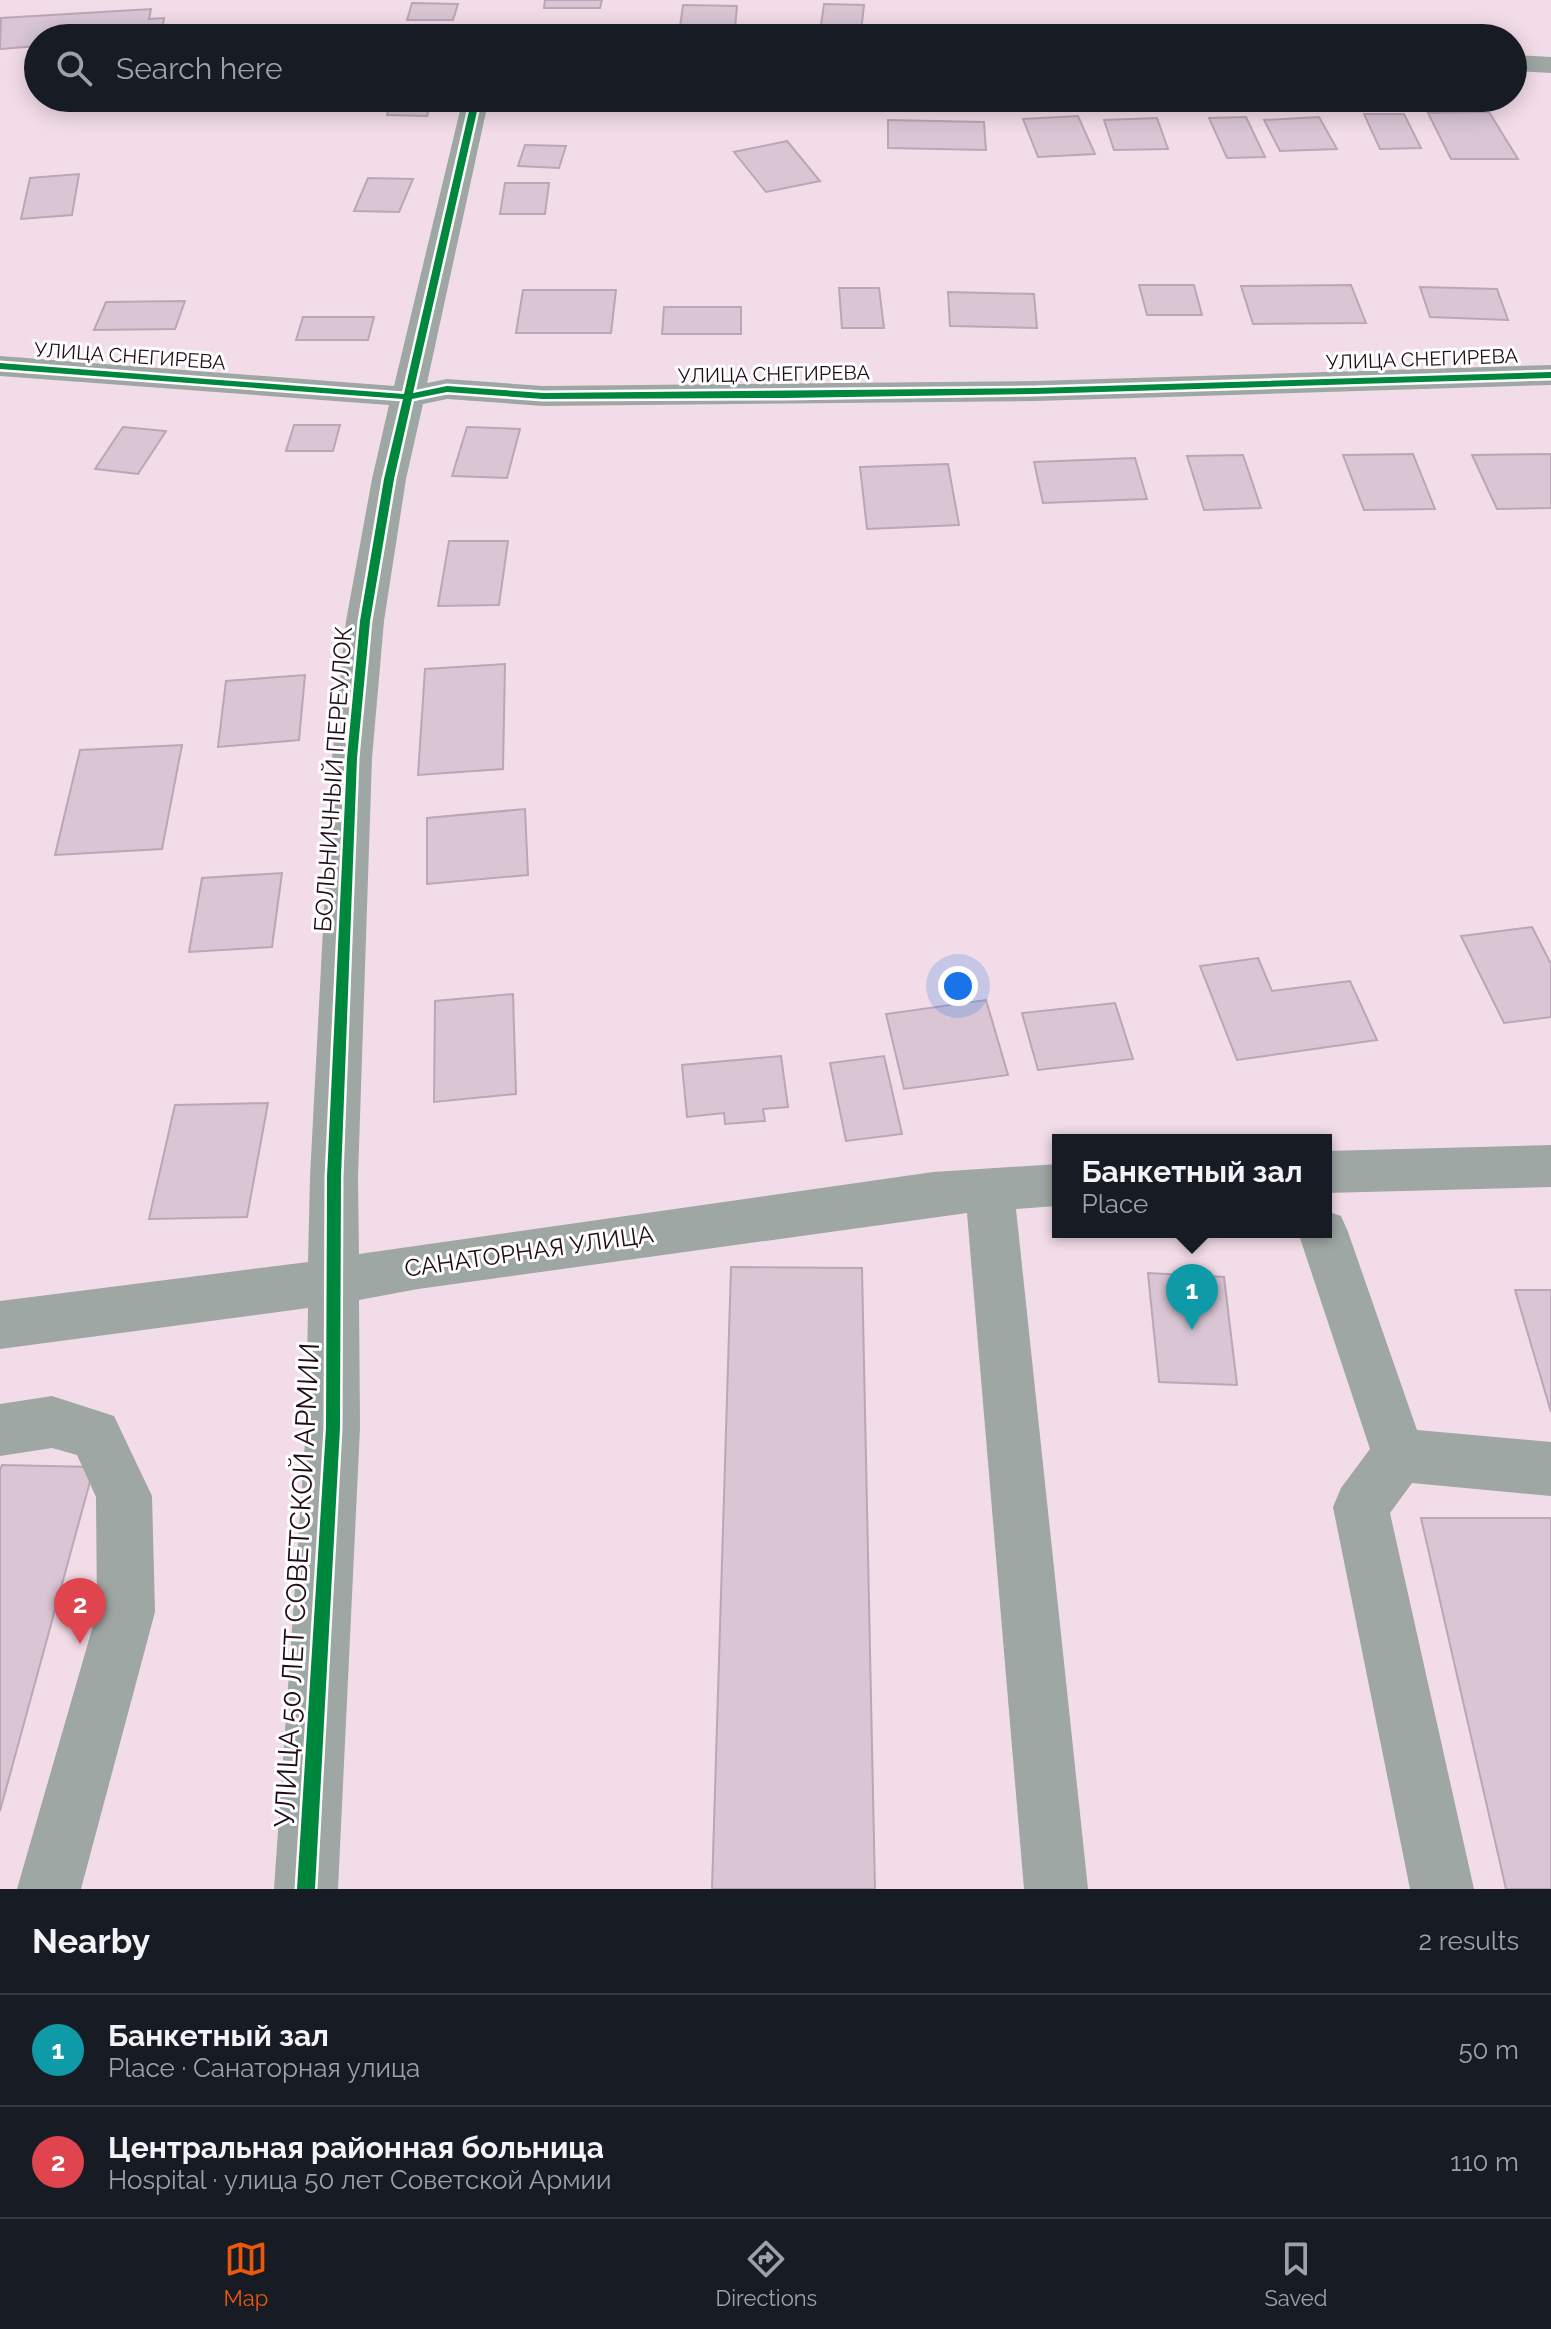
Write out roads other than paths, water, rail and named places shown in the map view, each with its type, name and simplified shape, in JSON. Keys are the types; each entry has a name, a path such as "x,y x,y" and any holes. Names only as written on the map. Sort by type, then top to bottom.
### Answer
{"street":[{"path":"1527,64 1551,65"},
{"name":"БОЛЬНИЧНЫЙ ПЕРЕУЛОК","path":"332,1282 352,758 365,621 389,479 473,112"},
{"name":"УЛИЦА СНЕГИРЕВА","path":"0,366 408,397 447,389 543,396 815,394 1551,375"},
{"path":"1332,1172 1551,1166"},
{"name":"САНАТОРНАЯ УЛИЦА","path":"0,1325 332,1282 418,1266 933,1194 1052,1185"},
{"path":"989,1190 1056,1889"},
{"path":"1325,1238 1399,1455"},
{"name":"УЛИЦА 50 ЛЕТ СОВЕТСКОЙ АРМИИ","path":"306,1889 333,1428 332,1282"},
{"path":"0,1430 52,1422 95,1434 124,1496 126,1612 49,1889"},
{"path":"1399,1455 1551,1469"},
{"path":"1399,1455 1361,1507 1442,1889"}],"place":[{"name":"Банкетный зал","path":"1192,1330"},
{"name":"Центральная районная больница","path":"80,1644"}]}
